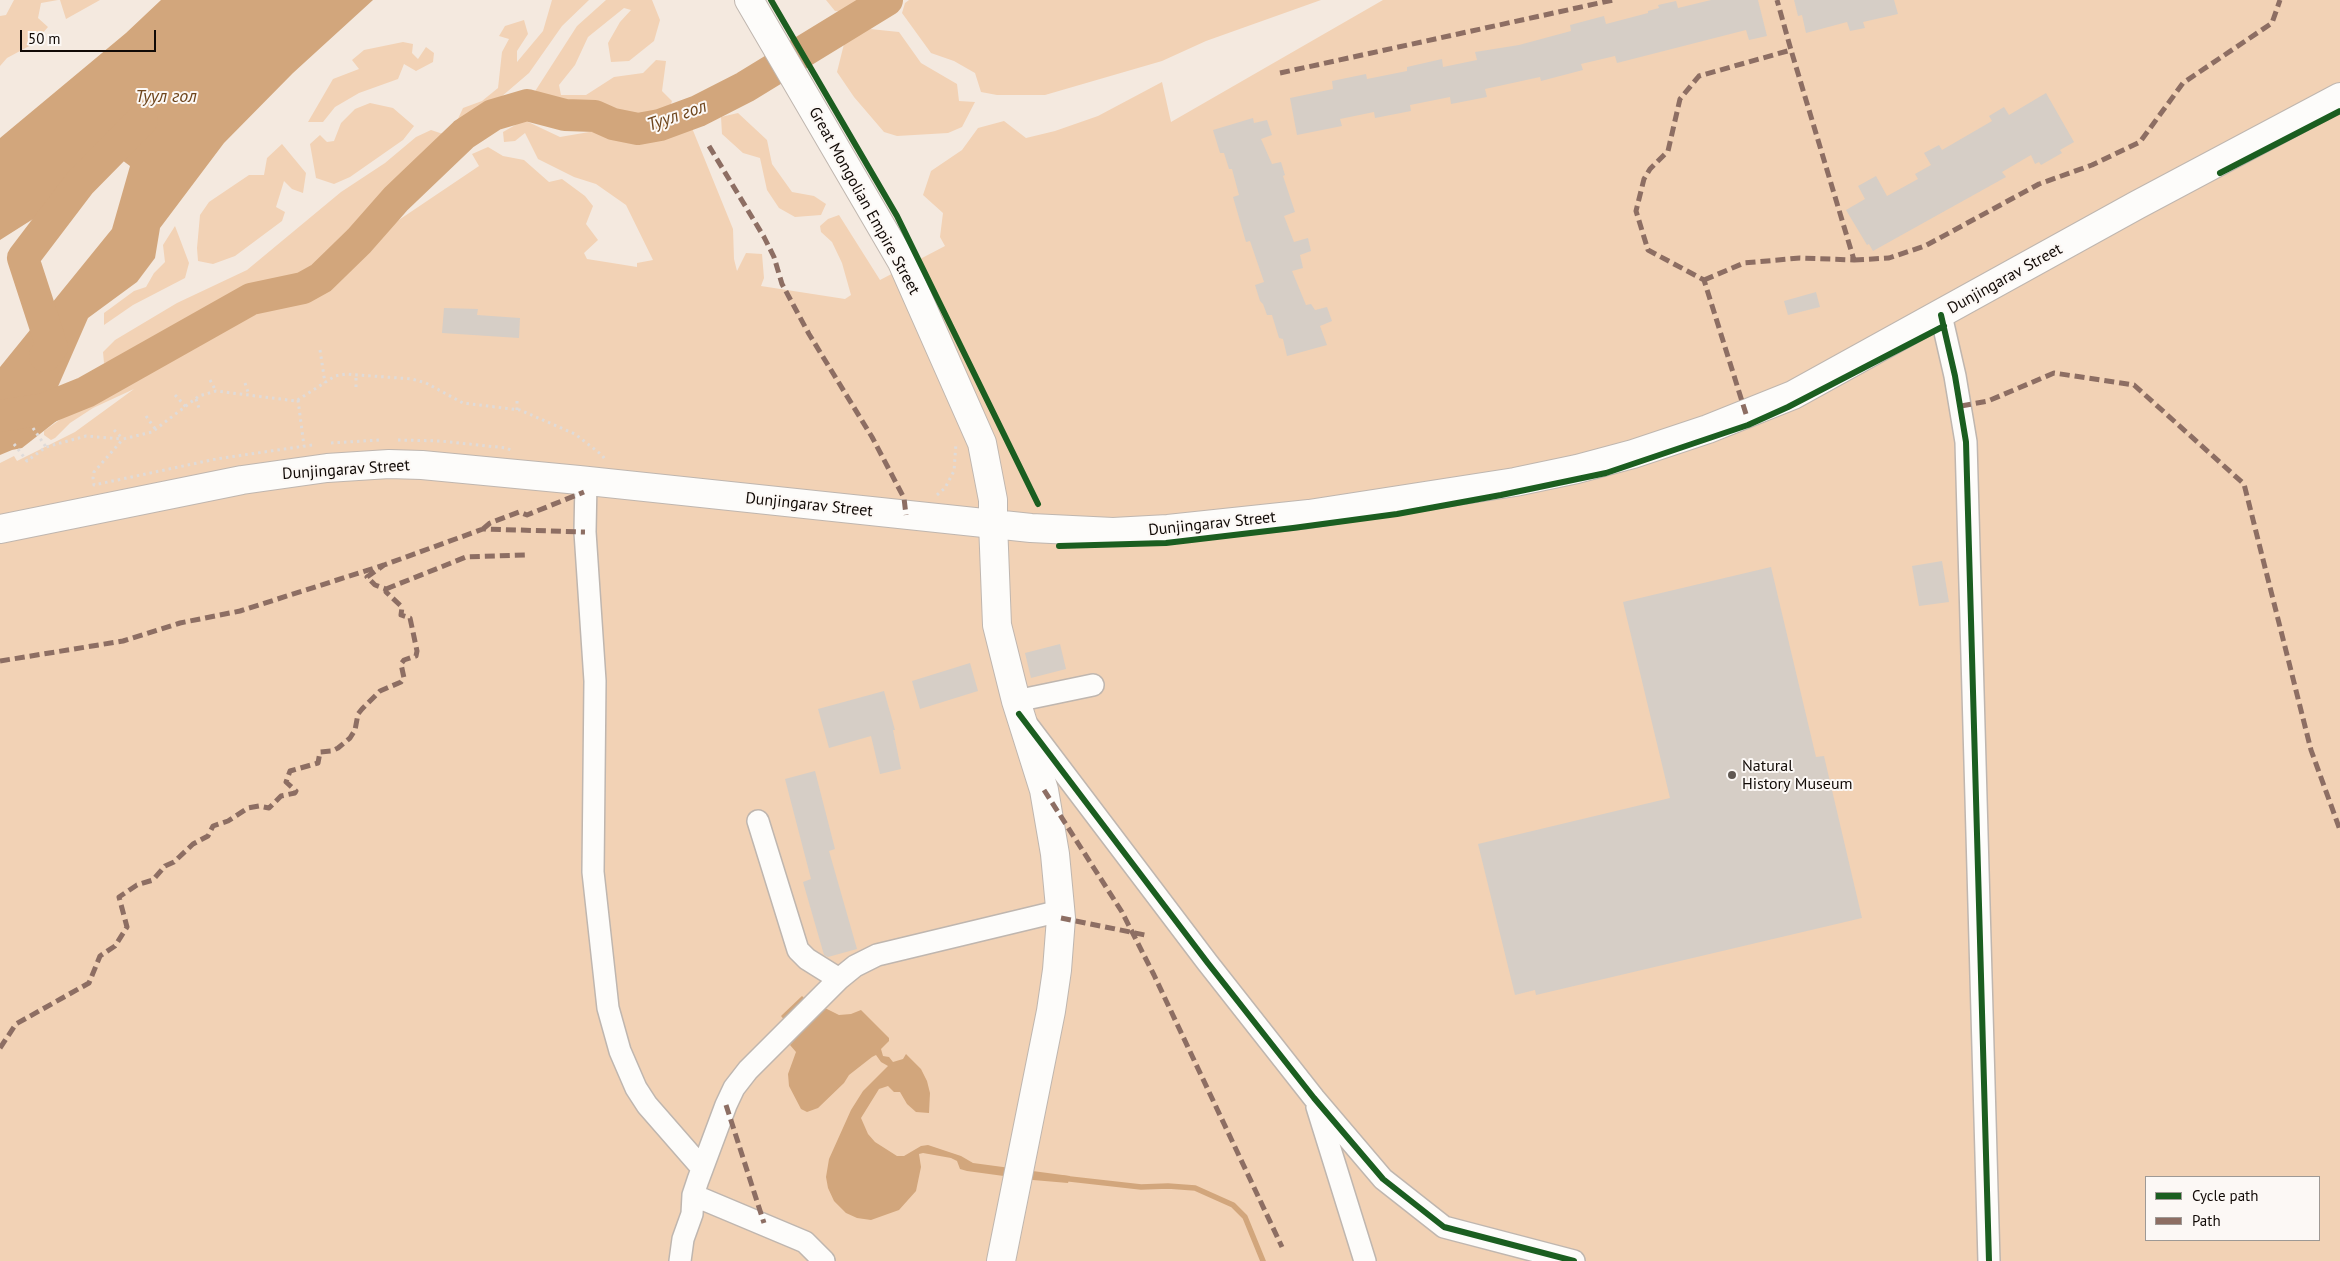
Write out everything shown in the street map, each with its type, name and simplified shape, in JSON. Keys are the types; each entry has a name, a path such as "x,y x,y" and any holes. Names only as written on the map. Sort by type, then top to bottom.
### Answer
{"main road":[{"name":"Great Mongolian Empire Street","path":"749,0 902,262 982,443 991,490 997,625 1017,708 1044,790 1054,854 1060,911 1053,1003 1001,1261"},
{"name":"Dunjingarav Street","path":"0,528 242,480 357,466 422,465 597,482 926,507 993,523 1031,528 1094,532 1168,529 1354,509 1558,474 1633,454 1708,429 1793,395 1941,315 2137,205 2340,97"}],"street":[{"path":"1941,315 1955,376 1966,442 1988,1261"},
{"path":"597,482 586,550 595,681 593,872 608,1008 620,1051 636,1088 647,1104 702,1168"},
{"path":"1093,685 1017,708 1142,878 1314,1098 1383,1179 1444,1227 1574,1261"},
{"path":"758,821 795,943 806,959 839,979"},
{"path":"680,1261 683,1239 692,1214 693,1195 734,1088 748,1070 839,979 855,966 877,955 1060,911"},
{"path":"1314,1098 1364,1261"},
{"path":"693,1195 805,1242 824,1261"}],"path":[{"path":"320,350 325,383"},
{"path":"14,444 27,461 46,446 86,436 123,439 146,435 156,430 196,399 216,391 298,400 341,374 412,379 426,383 463,403 517,410 571,432 602,455 608,466 597,482"},
{"path":"356,375 356,387"},
{"path":"210,380 216,391"},
{"path":"244,383 250,396"},
{"path":"175,395 186,407"},
{"path":"196,399 198,408"},
{"path":"298,400 304,446"},
{"path":"517,401 517,410"},
{"path":"146,416 156,430"},
{"path":"33,428 46,446"},
{"path":"114,430 123,439"},
{"path":"94,485 93,474 123,439"},
{"path":"926,507 942,492 952,476 956,461 956,440"}],"shaded area":[{"path":"14,0 58,0 41,3 38,18 48,27 33,44 7,58 0,66 0,16 6,15"},
{"path":"60,0 100,0 66,19"},
{"path":"552,0 589,0 562,26 529,73 473,121 457,121 463,108 482,101 498,88 502,52 509,39 499,36 505,26 524,20 528,34 517,51 517,62 543,31"},
{"path":"606,0 652,0 660,20 654,41 629,61 611,62 608,43 620,22 631,10 624,8 588,37 575,65 559,85 561,95 586,95 614,77 643,73 656,60 666,61 662,91 672,101 669,110 646,117 592,110 545,101 532,96 577,26"},
{"path":"826,0 880,0 850,12 835,11"},
{"path":"909,0 1321,0 1206,41 1162,61 1045,95 997,95 981,92 975,73 954,61 931,53 902,13 905,3"},
{"path":"1383,0 2340,0 2340,1261 0,1261 0,463 14,456 17,461 75,432 134,389 93,408 70,423 55,438 51,440 44,435 44,431 103,389 253,309 262,305 271,306 283,300 295,299 316,289 375,236 479,166 472,154 488,147 503,156 524,160 549,182 562,179 585,196 593,206 586,224 598,240 584,253 587,259 637,267 637,263 653,260 626,205 596,184 574,177 538,159 525,133 515,141 504,142 503,132 524,120 560,137 595,131 653,137 692,128 733,229 734,259 737,271 746,253 762,254 764,278 761,286 845,299 851,295 842,263 832,242 821,232 820,226 828,219 839,215 880,280 945,246 940,237 943,213 923,195 931,171 962,150 978,128 1004,121 1026,138 1055,131 1098,116 1162,82 1171,122"},
{"path":"870,29 899,32 921,63 957,84 959,101 975,102 962,127 948,133 897,136 884,132 854,97 837,72 844,44 861,32"},
{"path":"403,42 413,44 412,53 418,59 426,47 434,53 433,62 416,71 404,64 398,79 359,93 335,107 323,122 308,122 333,79 359,69 352,60 364,50"},
{"path":"370,103 393,108 414,126 403,140 350,177 334,184 316,178 310,144 320,135 327,142 334,141 341,123 355,109"},
{"path":"738,113 767,140 772,164 792,192 814,196 826,204 821,215 795,217 779,208 767,190 760,158 743,153 722,134 721,117"},
{"path":"431,130 443,134 415,166 363,214 340,249 317,271 287,284 263,283 223,299 174,331 139,345 118,360 104,363 103,352 115,340 177,303 247,270 341,192 385,163 416,137"},
{"path":"282,144 306,173 303,193 292,189 284,181 276,207 285,212 282,221 235,256 213,264 198,261 197,248 200,215 209,202 249,175 264,175 267,158"},
{"path":"175,226 189,263 185,278 133,305 104,325 104,313 134,291 146,287 154,273 165,262 163,245"}],"water":[{"name":"Туул гол","path":"161,0 373,0 293,73 224,143 160,228 155,258 137,282 88,318 53,398 69,393 82,401 22,448 0,455 0,367 112,229 130,166 106,148 41,214 0,240 0,138 126,33"},
{"path":"802,996 819,1013 825,1008 839,1015 851,1014 861,1010 889,1038 889,1041 881,1049 883,1056 889,1057 893,1062 903,1059 906,1054 921,1069 927,1081 930,1093 929,1113 916,1112 907,1104 900,1092 894,1092 888,1086 879,1089 861,1118 868,1134 875,1142 897,1156 904,1156 921,1146 928,1145 961,1156 973,1163 1070,1176 1068,1183 967,1171 960,1169 957,1161 951,1158 923,1153 919,1154 921,1167 916,1191 899,1210 871,1220 857,1218 846,1213 834,1201 828,1188 826,1177 829,1159 851,1110 863,1091 888,1066 881,1062 876,1055 849,1075 844,1083 818,1108 807,1112 801,1109 789,1086 788,1074 796,1052 790,1045 798,1036 781,1016"}],"building":[{"path":"1711,0 1758,0 1767,36 1749,40 1746,30 1617,63 1615,56 1581,64 1583,70 1541,81 1540,77 1485,89 1487,97 1451,104 1450,97 1410,105 1411,111 1375,118 1374,112 1340,119 1342,126 1297,135 1290,98 1333,89 1332,81 1366,74 1367,79 1407,71 1407,67 1442,59 1443,67 1477,60 1475,52 1519,45 1571,31 1570,25 1604,16 1606,24 1648,13 1648,11 1659,8 1658,5 1676,1 1678,8"},
{"path":"1794,0 1894,0 1898,14 1863,22 1865,28 1850,31 1847,22 1806,33 1802,15 1798,16"},
{"path":"2046,93 2074,142 2060,150 2062,153 2041,165 2039,162 2035,164 2031,155 2002,172 2006,177 1873,251 1869,244 1867,245 1846,210 1865,199 1858,186 1876,176 1887,196 1918,179 1915,174 1931,165 1924,153 1939,145 1942,150 1992,121 1989,116 2004,107 2009,115"},
{"path":"1253,118 1254,123 1267,120 1272,135 1261,139 1272,164 1281,162 1285,175 1283,176 1295,212 1284,216 1294,242 1308,238 1311,251 1300,255 1303,268 1292,271 1306,305 1311,304 1315,310 1327,307 1332,321 1320,326 1327,345 1287,356 1283,339 1279,338 1272,315 1267,315 1260,301 1255,285 1264,282 1250,241 1246,242 1233,197 1239,195 1232,169 1229,169 1224,153 1220,153 1213,130"},
{"path":"1816,292 1820,307 1788,315 1784,301"},
{"path":"444,308 478,309 477,315 520,318 519,338 442,333"},
{"path":"1942,561 1949,602 1919,606 1912,566"},
{"path":"1771,567 1816,757 1824,756 1862,918 1536,995 1535,990 1515,995 1478,844 1670,798 1623,602"},
{"path":"1060,644 1066,669 1031,678 1025,653"},
{"path":"970,663 978,691 920,709 912,681"},
{"path":"884,691 895,730 893,730 901,769 880,774 871,736 829,748 818,709"},
{"path":"815,771 835,849 829,851 857,949 828,957 824,955 803,882 811,879 785,779"}],"waterway":[{"name":"Туул гол","path":"0,416 44,409 86,392 251,299 303,288 321,278 359,241 396,199 464,134 493,115 527,105 565,115 595,116 613,124 638,129 660,125 698,111 745,87 887,0"},
{"name":"Туул гол","path":"45,356 52,347 23,258 80,183 142,120"},
{"path":"1061,1178 1141,1187 1195,1188 1233,1205 1245,1217 1263,1261"}],"marked path":[{"path":"1280,73 1613,0"},
{"path":"1746,414 1704,280 1648,250 1636,211 1644,179 1650,169 1668,151 1680,99 1699,76 1791,50 1777,0"},
{"path":"1854,260 1889,258 1925,246 2039,184 2092,165 2140,142 2183,83 2272,23 2280,0"},
{"path":"1704,280 1744,263 1800,258 1854,260 1791,50"},
{"path":"709,146 764,237 774,257 782,284 809,334 872,437 904,498 906,515"},
{"path":"1961,406 1988,401 2054,373 2134,385 2244,484 2311,750 2340,830"},
{"path":"483,529 490,523 519,512 527,515 584,492"},
{"path":"0,661 123,641 180,623 240,611 384,565 483,529 585,532"},
{"path":"386,589 466,557 525,555"},
{"path":"0,1048 16,1024 89,983 100,956 115,946 127,927 119,897 137,885 153,880 165,866 174,862 193,844 208,836 213,826 228,821 248,808 259,806 269,808 281,796 295,793 296,791 286,782 290,771 318,763 320,752 332,751 338,748 350,738 355,730 358,714 362,709 380,691 401,682 404,678 401,664 404,660 416,656 417,651 410,618 401,615 402,607 386,592 386,589 375,585 367,577 384,565"},
{"path":"1044,790 1122,912 1154,975 1282,1247"},
{"path":"1061,918 1145,935"},
{"path":"726,1105 764,1223"}],"cycle path":[{"path":"771,0 897,216 1038,504"},
{"path":"2220,173 2340,111"},
{"path":"1941,315 1955,376 1966,442 1989,1261"},
{"path":"1059,546 1166,543 1293,528 1397,514 1606,473 1748,425 1788,407 1944,326"},
{"path":"1019,714 1207,962 1314,1098 1383,1179 1444,1227 1574,1261"}],"place":[{"name":"Natural History Museum","path":"1732,775"}]}
